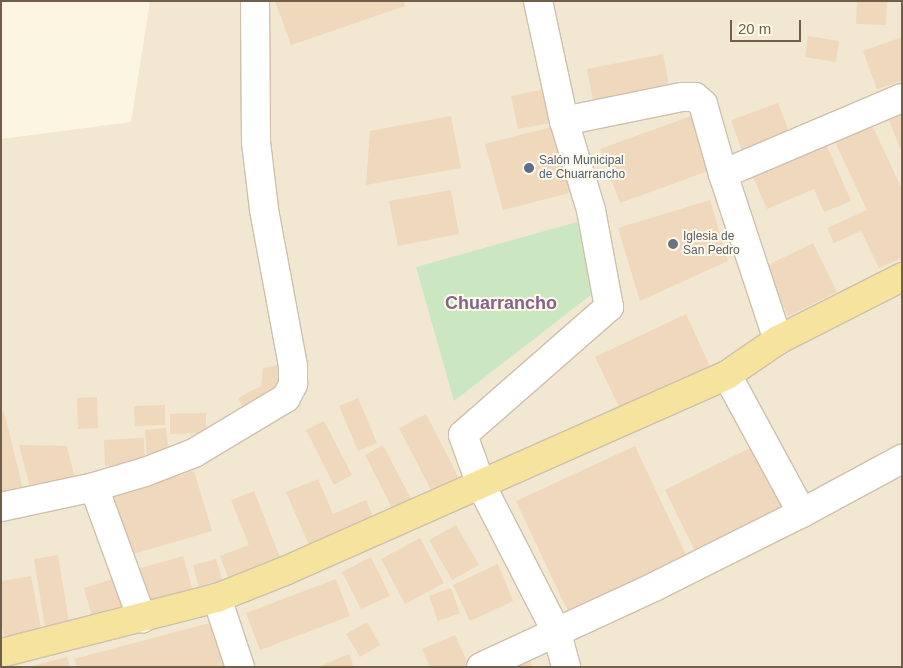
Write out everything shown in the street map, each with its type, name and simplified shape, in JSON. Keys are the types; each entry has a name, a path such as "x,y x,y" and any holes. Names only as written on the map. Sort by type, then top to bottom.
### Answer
{"main road":[{"path":"1,653 142,619 217,598 481,485 728,374 778,340 902,277"}],"street":[{"path":"1,506 94,487 145,472 194,453 286,398 293,384 293,366 264,209 256,142 255,1"},
{"path":"538,1 564,122 591,210 609,307 463,435 481,485 557,633 566,667"},
{"path":"564,122 682,97 695,97 703,104 723,174 778,340"},
{"path":"723,174 902,98"},
{"path":"728,374 802,513"},
{"path":"481,667 557,633 802,513 902,459"},
{"path":"94,487 142,619"},
{"path":"217,598 240,667"}],"shaded area":[{"path":"150,1 902,1 902,667 1,667 1,139 131,122"}],"green space":[{"path":"577,222 596,291 454,401 416,267"}],"building":[{"path":"275,1 404,1 405,6 291,45"},
{"path":"857,1 887,1 886,25 856,24"},
{"path":"808,36 839,41 836,62 805,57"},
{"path":"902,37 902,81 877,89 863,51"},
{"path":"663,54 670,91 594,106 587,69"},
{"path":"545,89 552,123 518,129 511,96"},
{"path":"778,103 790,134 742,151 731,120"},
{"path":"902,113 902,153 888,118"},
{"path":"451,116 461,168 366,185 370,131"},
{"path":"691,116 711,170 620,203 600,149"},
{"path":"872,125 902,189 902,258 879,268 861,231 834,243 827,228 867,210 835,142"},
{"name":"Salón Municipal de Chuarrancho","path":"555,126 573,192 503,210 485,144"},
{"path":"827,146 851,201 824,212 814,189 767,209 753,177"},
{"path":"451,190 459,234 398,246 389,201"},
{"name":"Iglesia de San Pedro","path":"710,200 728,261 640,301 618,228"},
{"path":"813,243 837,292 788,316 764,267"},
{"path":"686,314 712,371 622,413 595,357"},
{"path":"283,364 276,397 245,412 238,398 261,386 263,368"},
{"path":"97,397 98,428 78,429 77,398"},
{"path":"358,398 377,443 358,451 339,406"},
{"path":"165,405 165,425 135,426 134,406"},
{"path":"4,411 23,490 1,496 1,412"},
{"path":"206,413 206,433 170,434 170,414"},
{"path":"426,414 460,480 433,494 399,428"},
{"path":"324,421 352,475 334,485 306,430"},
{"path":"166,428 169,458 147,460 145,430"},
{"path":"144,438 145,464 105,466 104,440"},
{"path":"19,445 67,446 76,483 32,495"},
{"path":"383,445 412,501 393,510 365,455"},
{"path":"756,445 789,510 697,555 665,490"},
{"path":"635,446 689,561 570,616 516,501"},
{"path":"194,471 212,531 130,555 112,496"},
{"path":"318,479 333,514 366,500 376,523 311,550 286,492"},
{"path":"254,491 281,560 229,580 220,556 249,545 231,500"},
{"path":"456,525 479,565 452,580 429,540"},
{"path":"420,538 444,583 405,604 381,559"},
{"path":"58,555 70,629 46,633 34,559"},
{"path":"183,556 194,594 145,607 134,570"},
{"path":"371,557 390,596 361,609 342,572"},
{"path":"216,559 224,586 200,592 193,565"},
{"path":"498,564 513,601 470,621 453,585"},
{"path":"31,576 42,634 5,641 1,622 1,581"},
{"path":"119,577 130,612 94,623 84,588"},
{"path":"336,579 350,616 260,650 246,613"},
{"path":"451,588 460,613 438,621 429,596"},
{"path":"217,621 230,667 77,667 74,659"},
{"path":"367,622 380,645 360,657 346,634"},
{"path":"455,635 469,666 430,667 422,649"},
{"path":"349,654 354,667 318,667"},
{"path":"67,657 70,667 32,667 32,666"},
{"path":"529,658 533,667 512,667"}],"place":[{"name":"Salón Municipal de Chuarrancho","path":"529,168"},
{"name":"Iglesia de San Pedro","path":"673,244"}],"district":[{"name":"Chuarrancho","path":"501,303"}]}
